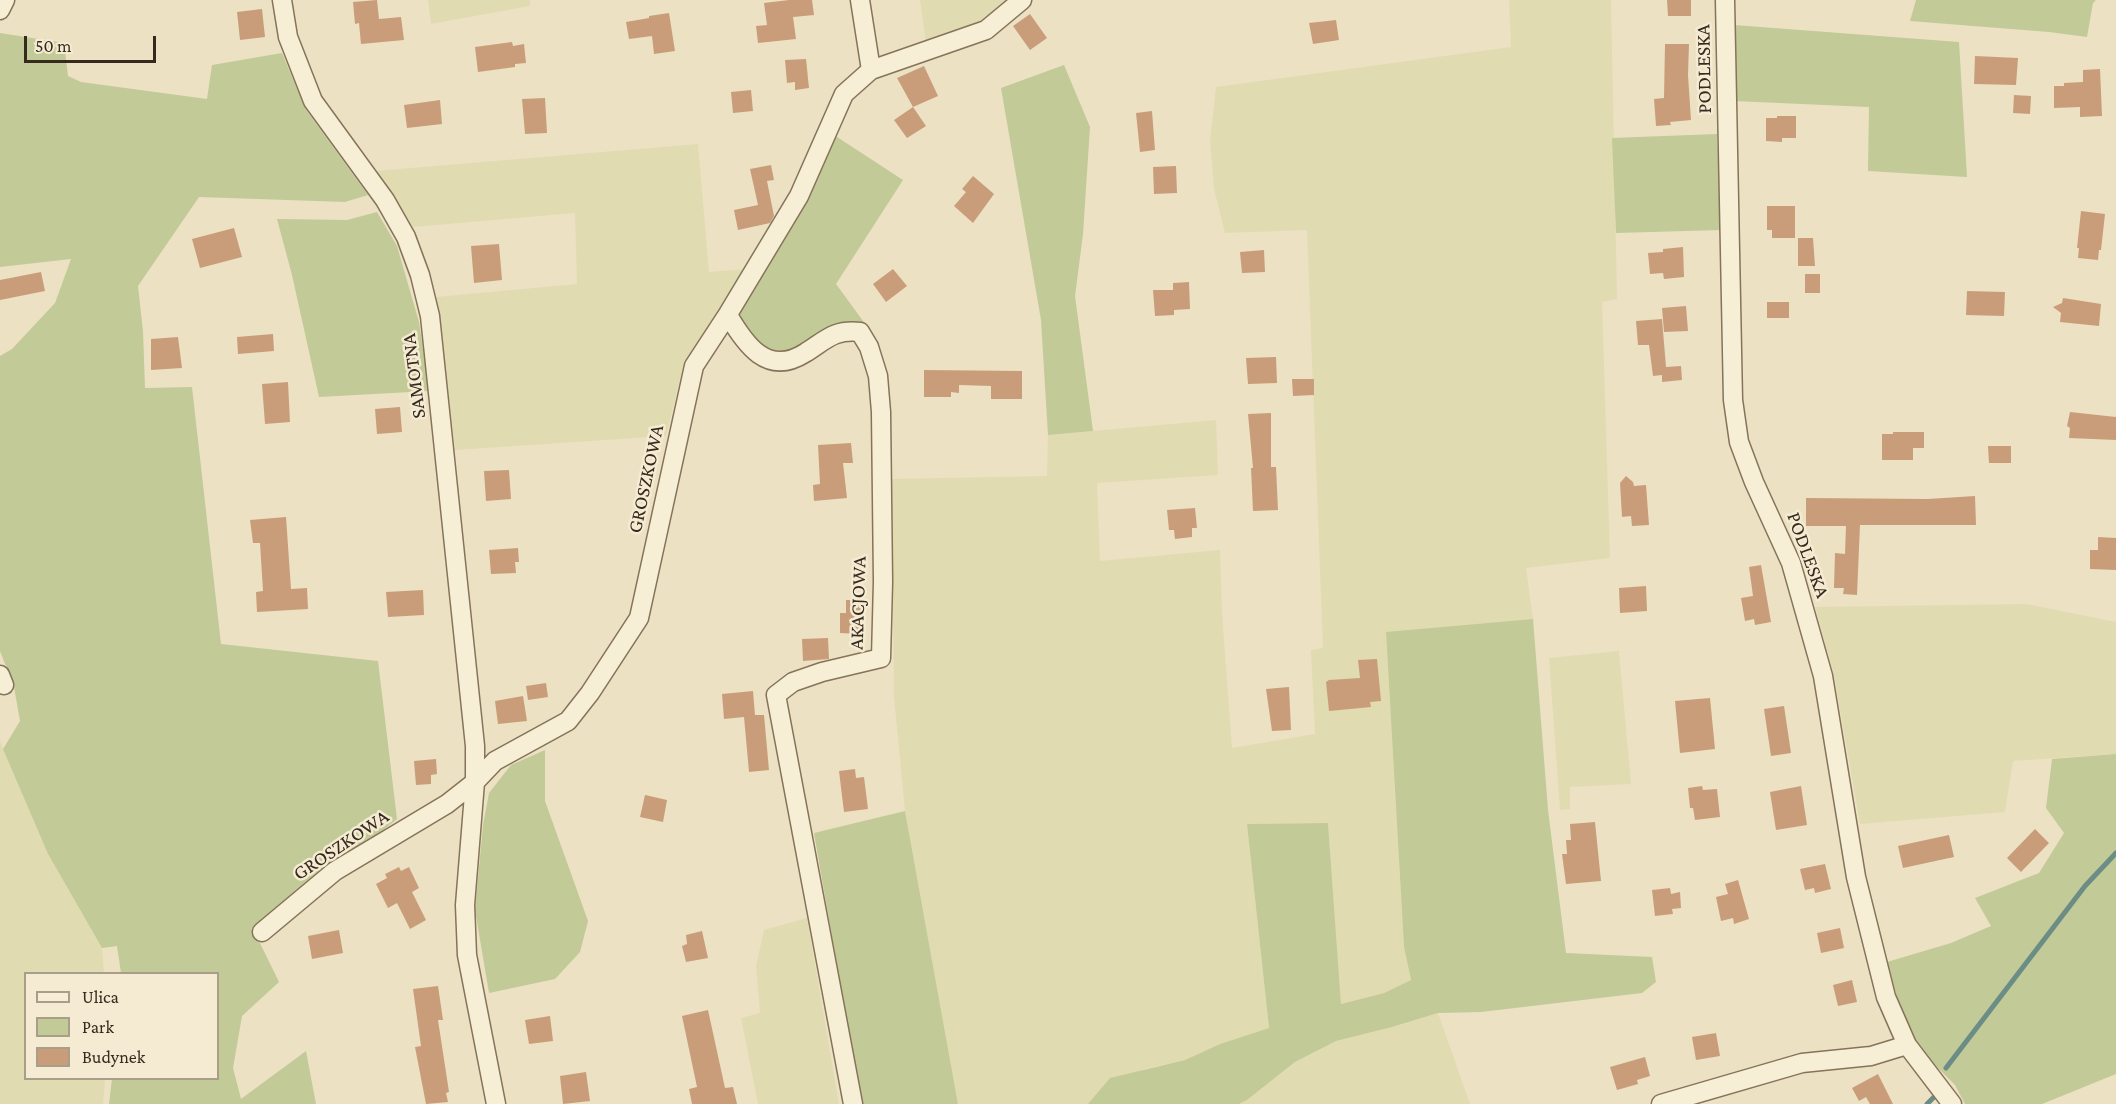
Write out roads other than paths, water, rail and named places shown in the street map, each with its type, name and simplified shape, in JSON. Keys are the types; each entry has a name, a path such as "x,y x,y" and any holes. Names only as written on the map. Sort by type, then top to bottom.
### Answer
{"street":[{"path":"0,10 5,0"},
{"name":"SAMOTNA","path":"282,0 288,37 313,100 385,200 406,237 420,275 430,316 474,734 475,782 465,905 467,955 496,1104"},
{"path":"860,0 871,70"},
{"name":"GROSZKOWA","path":"262,932 335,872 447,804 475,782 495,761 568,722 590,693 639,618 694,366 728,315 799,196 844,94 871,70 986,30 1022,0"},
{"name":"PODLESKA","path":"1725,0 1733,400 1739,442 1754,482 1791,563 1823,676 1856,877 1886,997 1907,1045 1952,1104"},
{"name":"AKACJOWA","path":"728,315 748,345 766,358 780,362 803,354 833,334 846,330 860,332 869,347 878,376 881,412 881,658 822,672 794,682 776,695 853,1104"},
{"path":"1660,1104 1802,1063 1871,1056 1907,1045"}],"waterway":[{"path":"1946,1068 2085,886 2116,853"},
{"path":"1927,1104 1935,1096"}]}
